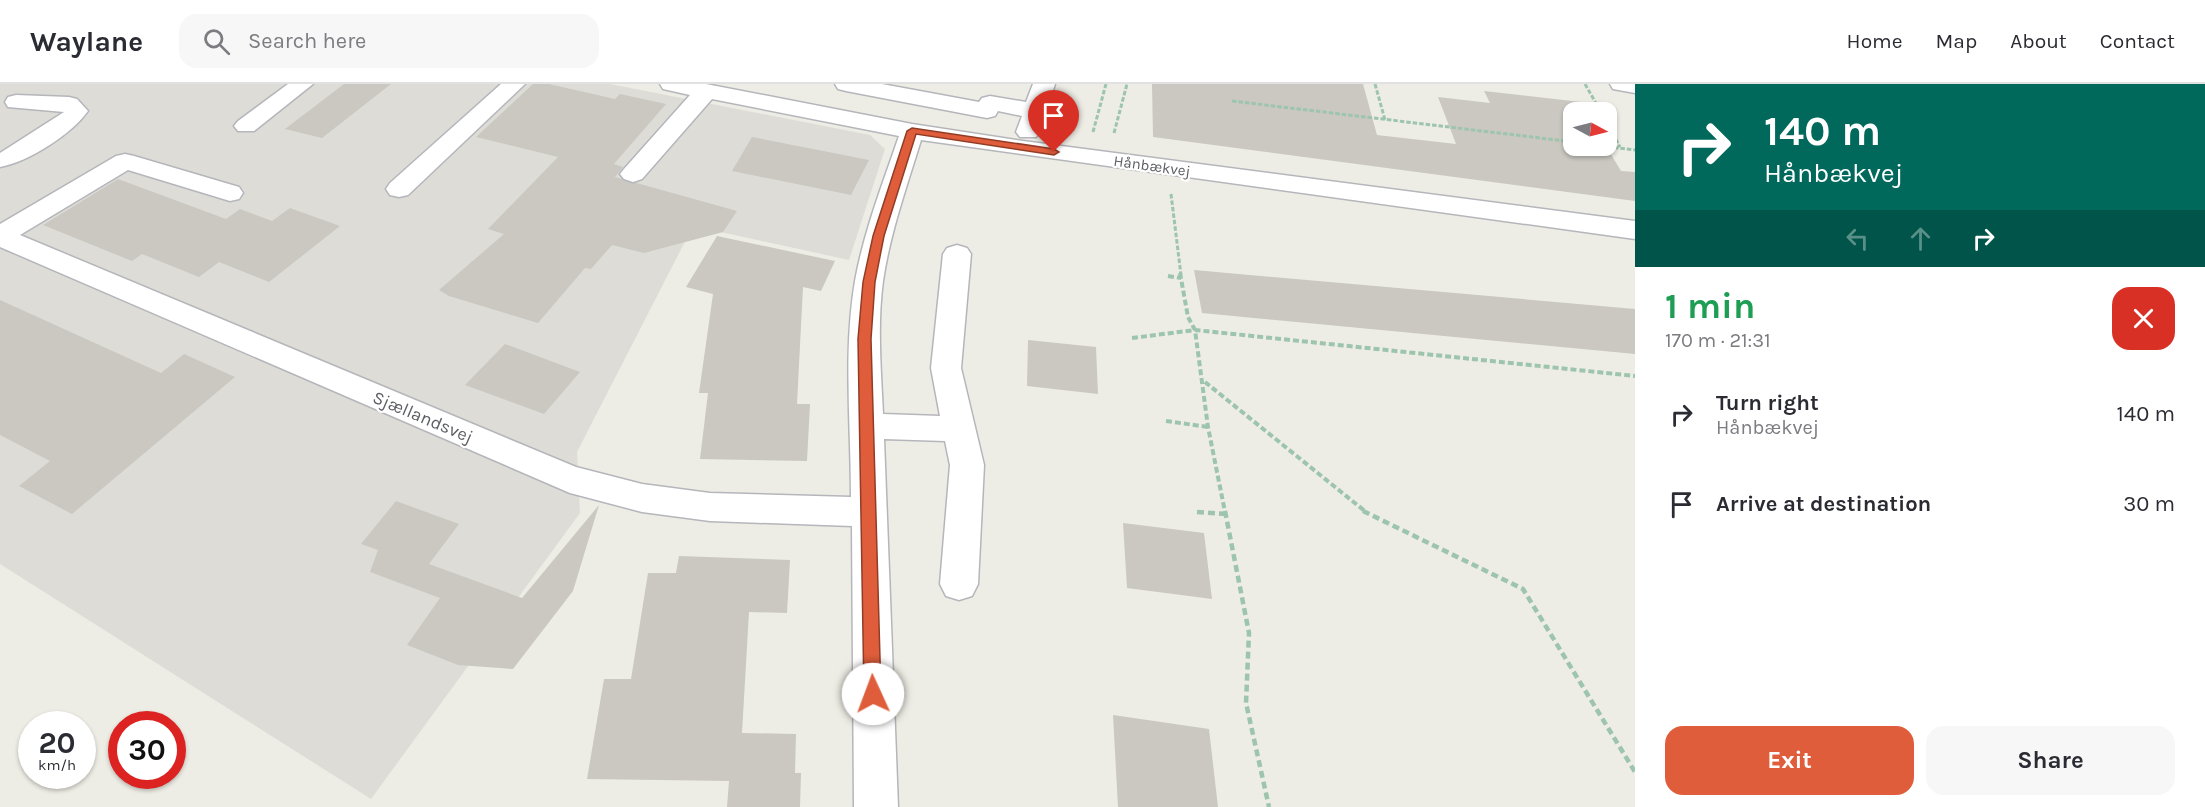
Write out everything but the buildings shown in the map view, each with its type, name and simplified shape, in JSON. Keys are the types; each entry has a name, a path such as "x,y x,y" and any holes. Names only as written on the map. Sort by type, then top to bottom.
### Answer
{"street":[{"path":"246,126 302,84"},
{"path":"399,189 514,84"},
{"name":"Hånbækvej","path":"674,84 912,131 1023,148 1635,230"},
{"path":"846,84 898,89 987,111 990,103 1035,111"},
{"path":"1023,148 1044,84"},
{"path":"1621,84 1635,86"},
{"path":"633,174 706,91"},
{"path":"0,160 11,158 71,118 76,111 69,104 10,99"},
{"path":"876,807 864,339 869,282 879,236 912,131"},
{"path":"0,237 125,161 230,193"},
{"name":"Sjællandsvej","path":"0,237 570,479 642,498 710,507 867,512"},
{"path":"957,254 946,368 967,465 959,584"},
{"path":"867,426 959,429"}],"path":[{"path":"1054,152 1089,144 1106,84"},
{"path":"1107,160 1127,84"},
{"path":"1375,84 1385,120"},
{"path":"1232,101 1563,141"},
{"path":"1617,141 1621,148"},
{"path":"1617,148 1635,150"},
{"path":"1168,168 1181,278 1188,317 1195,330 1204,382 1208,427 1250,633 1246,703 1269,807"},
{"path":"1168,276 1181,278"},
{"path":"1132,338 1195,330 1635,376"},
{"path":"1204,382 1362,510 1522,589 1635,772"},
{"path":"1166,421 1208,427"},
{"path":"1197,512 1226,514"}],"shaded area":[{"path":"0,84 610,84 870,135 885,149 849,260 693,226 577,452 580,513 371,799 0,564"}],"route":[{"path":"873,694 864,339 869,282 879,236 912,131 1054,152"}]}
